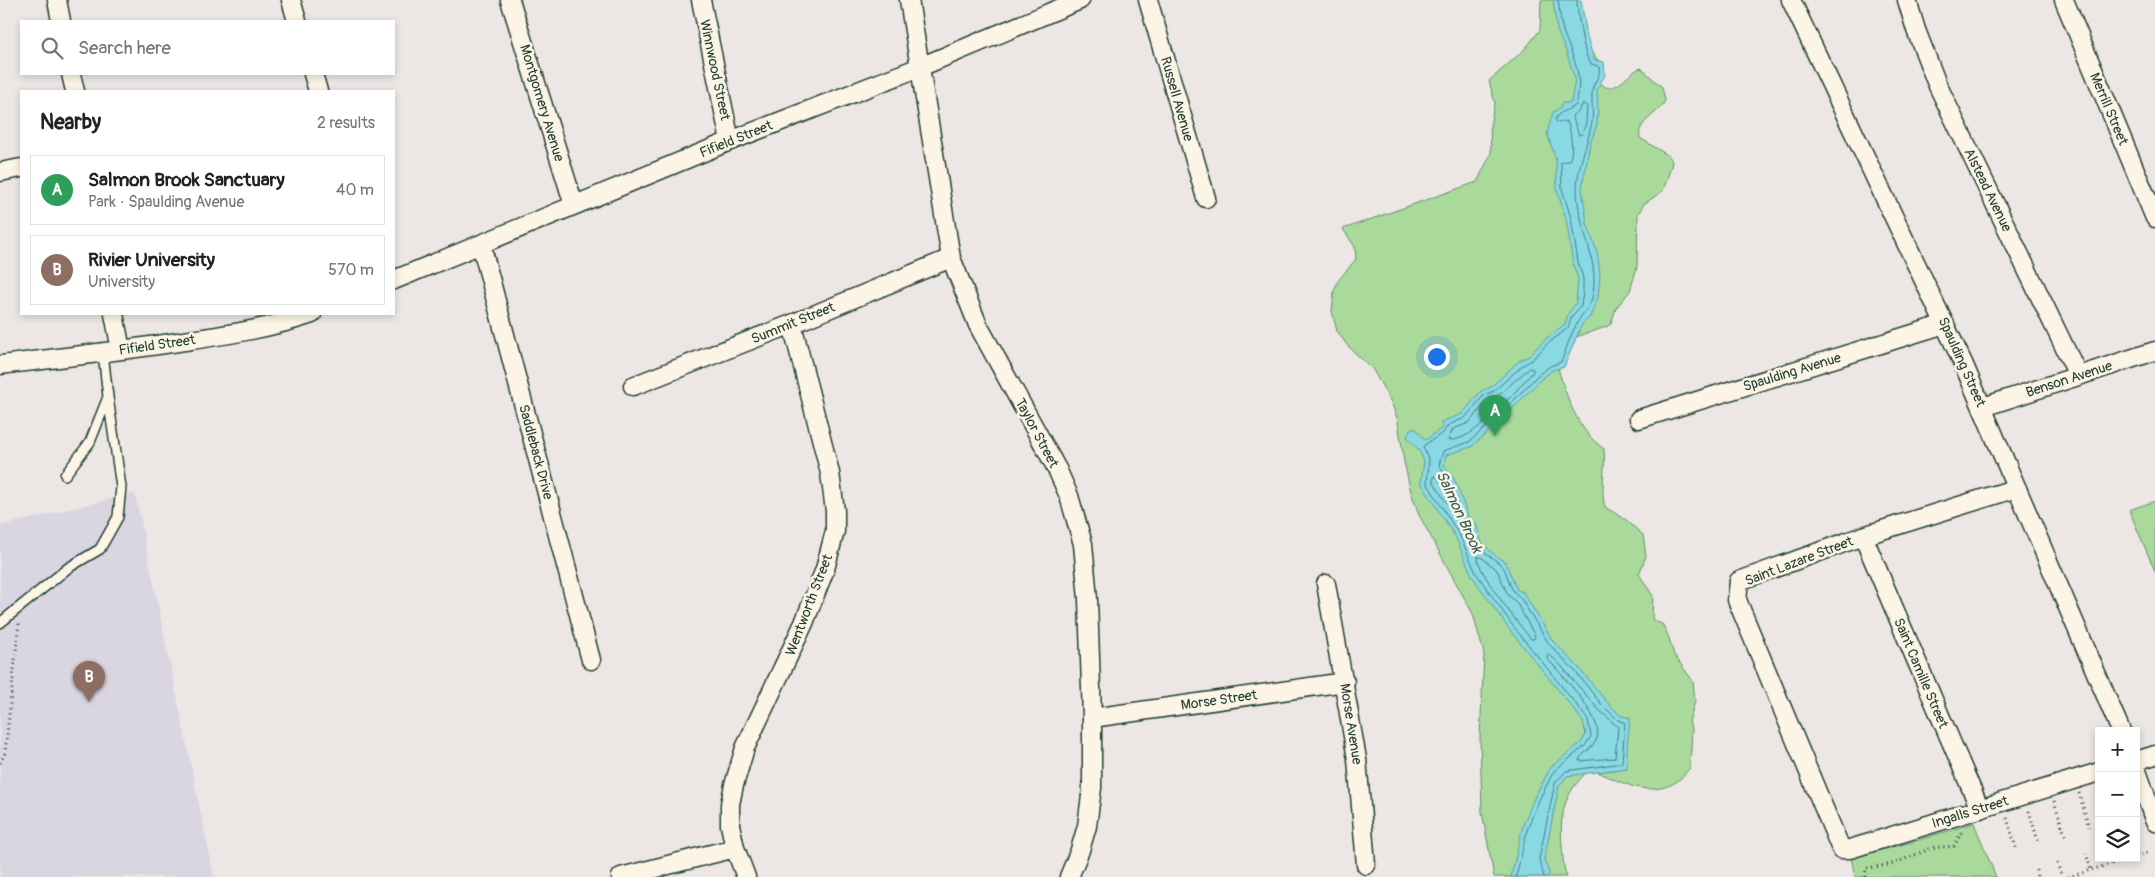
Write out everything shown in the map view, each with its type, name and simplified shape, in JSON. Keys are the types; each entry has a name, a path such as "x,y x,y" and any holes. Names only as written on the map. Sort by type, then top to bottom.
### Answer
{"street":[{"path":"57,0 61,20"},
{"path":"292,0 298,20"},
{"name":"Montgomery Avenue","path":"510,0 574,205"},
{"name":"Winnwood Street","path":"701,0 730,141"},
{"name":"Taylor Street","path":"909,0 951,258 978,325 1057,469 1077,520 1086,570 1092,718 1090,808 1073,875"},
{"name":"Fifield Street","path":"395,280 730,141 920,67 1080,0"},
{"name":"Russell Avenue","path":"1148,0 1206,198"},
{"name":"Spaulding Street","path":"1791,0 1983,407 2119,727"},
{"name":"Alstead Avenue","path":"1907,0 1919,39 1937,84 2078,375"},
{"name":"Merrill Street","path":"2064,0 2155,218"},
{"path":"71,75 75,90"},
{"path":"313,75 318,90"},
{"path":"0,172 20,168"},
{"name":"Saddleback Drive","path":"482,244 591,660"},
{"name":"Summit Street","path":"633,386 792,324 951,258"},
{"path":"112,351 114,315"},
{"name":"Fifield Street","path":"0,365 263,329 309,315"},
{"name":"Wentworth Street","path":"746,877 735,848 730,825 730,804 744,748 789,660 826,569 835,531 830,473 792,324"},
{"name":"Spaulding Avenue","path":"1639,420 1945,324"},
{"name":"Benson Avenue","path":"1983,407 2155,351"},
{"name":"Saint Lazare Street","path":"1841,849 1737,600 1740,581 1863,536 2017,488"},
{"name":"Saint Camille Street","path":"1863,536 1973,811"},
{"name":"Morse Avenue","path":"1326,584 1357,759 1366,865"},
{"name":"Morse Street","path":"1092,718 1344,682"},
{"path":"2140,760 2155,755"},
{"path":"2137,772 2155,822"},
{"name":"Ingalls Street","path":"1841,849 1850,850 2095,773"},
{"path":"621,877 735,848"}],"lane":[{"path":"0,623 68,568 100,549 118,517 121,487 108,397 112,351"},
{"path":"65,475 90,442 108,397"}],"path":[{"path":"0,763 5,753 22,606"},
{"path":"2078,790 2089,827"},
{"path":"2053,798 2065,835"},
{"path":"2028,806 2039,844"},
{"path":"1865,877 1866,868 1893,864 1932,848 1954,846 1973,811"},
{"path":"2005,814 2017,851"},
{"path":"2140,855 2149,852"},
{"path":"2086,853 2091,870"},
{"path":"2068,877 2118,862"},
{"path":"2057,863 2062,877"},
{"path":"2036,870 2038,877"}],"shaded area":[{"path":"135,493 214,877 0,877 0,526"}],"green space":[{"path":"1541,0 1577,0 1590,51 1600,62 1599,81 1605,87 1616,86 1641,68 1662,87 1665,101 1641,127 1640,138 1669,156 1672,161 1663,191 1644,204 1638,214 1637,267 1630,291 1616,308 1611,324 1576,337 1558,368 1574,413 1587,433 1604,449 1603,494 1605,507 1626,520 1643,535 1646,556 1639,574 1653,596 1652,619 1663,625 1674,655 1693,681 1695,701 1689,722 1692,729 1690,768 1680,779 1666,787 1646,789 1626,784 1598,772 1627,768 1593,766 1576,784 1566,801 1563,811 1561,833 1567,877 1494,877 1482,812 1480,737 1484,654 1473,614 1419,515 1411,492 1398,421 1392,404 1373,370 1347,345 1337,331 1332,311 1334,291 1338,281 1356,259 1355,247 1343,229 1477,182 1491,154 1490,125 1495,103 1489,81 1524,50 1540,30"},
{"path":"2155,501 2155,571 2129,510"},
{"path":"1974,823 1996,877 1855,877 1851,857 1912,842"}],"water":[{"name":"Salmon Brook","path":"1553,0 1581,0 1587,36 1594,60 1604,62 1605,75 1597,89 1597,125 1590,143 1582,188 1587,223 1597,252 1600,274 1598,298 1590,317 1582,324 1564,367 1553,370 1540,380 1500,422 1471,447 1446,455 1444,465 1455,480 1470,522 1476,523 1482,543 1498,558 1505,561 1517,590 1523,592 1553,641 1621,716 1630,718 1627,768 1567,776 1559,786 1544,860 1549,873 1548,877 1511,877 1523,825 1535,796 1551,767 1582,742 1586,734 1583,722 1576,712 1509,629 1472,576 1456,538 1421,483 1424,461 1419,450 1407,437 1410,429 1415,428 1427,439 1442,428 1441,422 1462,414 1481,391 1491,387 1520,360 1529,356 1543,341 1565,324 1568,314 1576,303 1578,279 1573,264 1566,219 1557,190 1556,160 1547,133 1553,112 1560,108 1562,103 1571,103 1575,79 1557,30"}],"place":[{"name":"Salmon Brook Sanctuary","path":"1495,436"},
{"name":"Rivier University","path":"89,702"}]}
